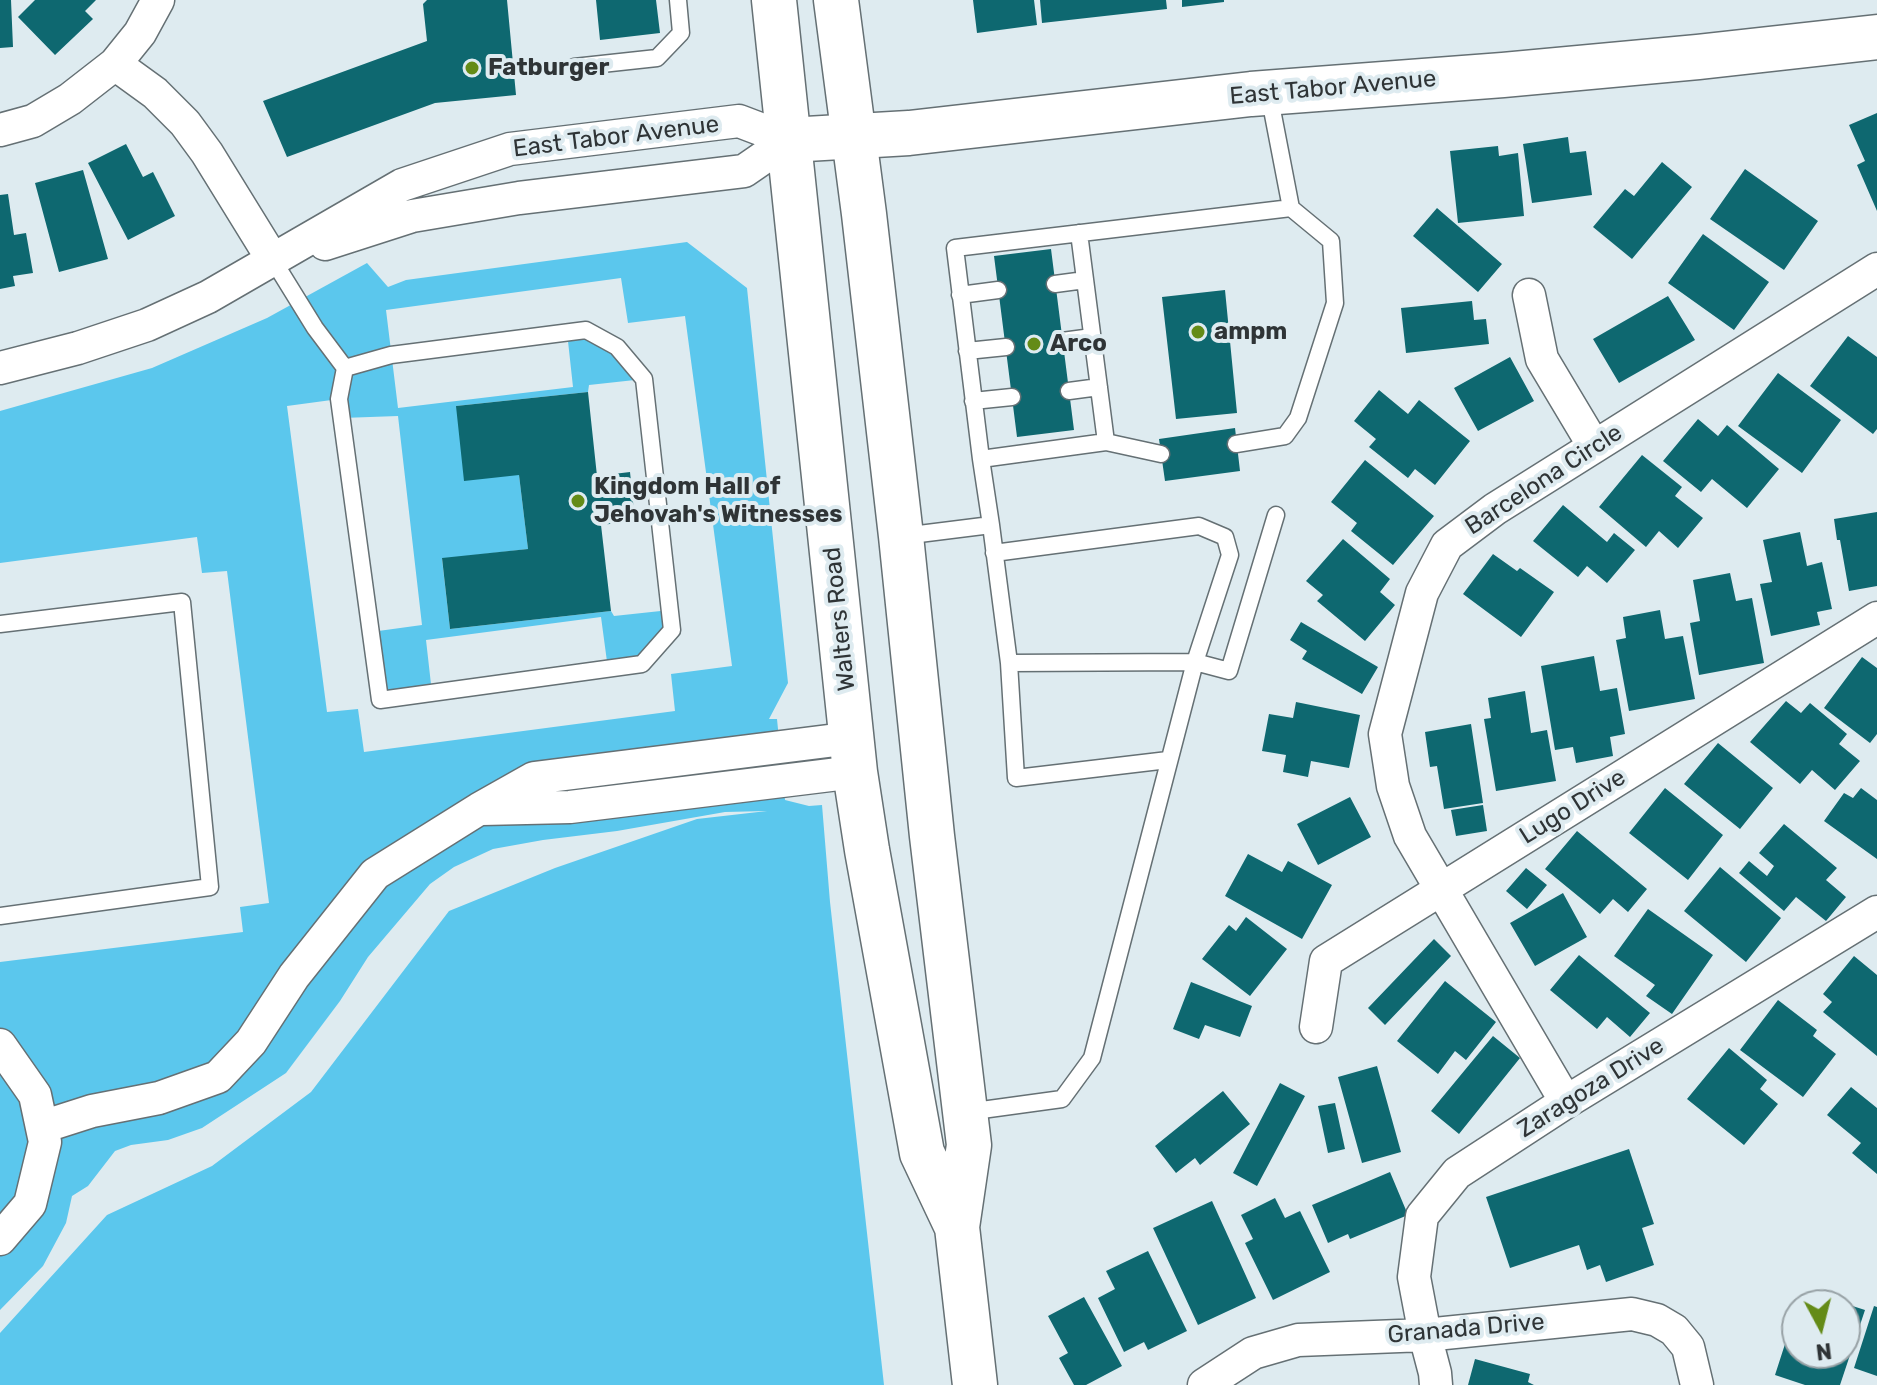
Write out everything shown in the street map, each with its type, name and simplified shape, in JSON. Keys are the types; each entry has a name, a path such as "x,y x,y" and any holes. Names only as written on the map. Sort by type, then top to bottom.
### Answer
{"main road":[{"name":"Walters Road","path":"774,0 854,755 870,865 922,1153 957,1227"},
{"name":"Walters Road","path":"836,0 901,536 932,836 969,1145 957,1227 975,1385"},
{"name":"East Tabor Avenue","path":"789,140 909,133 1268,92 1503,75 1877,37"}],"street":[{"path":"0,130 33,121 70,99 115,64 140,33 158,0"},
{"path":"115,64 155,93 185,123 273,260"},
{"name":"East Tabor Avenue","path":"0,368 78,348 147,325 208,297 402,185 510,149 739,121 789,140"},
{"name":"East Tabor Avenue","path":"273,260 412,216 519,198 744,171 789,140"},
{"name":"Barcelona Circle","path":"1566,1102 1410,836 1393,786 1385,734 1422,593 1447,545 1495,509 1877,269"},
{"path":"1529,295 1542,359 1594,446"},
{"name":"Lugo Drive","path":"1316,1027 1326,961 1877,618"},
{"path":"42,1127 92,1111 159,1098 218,1077 251,1042 294,976 375,874 534,778 854,755"},
{"name":"Zaragoza Drive","path":"1436,1385 1414,1277 1422,1216 1457,1173 1566,1102 1877,912"},
{"path":"0,1045 35,1095 45,1142 30,1204 0,1239"},
{"name":"Granada Drive","path":"1204,1385 1253,1353 1298,1340 1425,1335 1632,1314 1657,1320 1674,1330 1688,1347 1697,1385"}],"lane":[{"path":"574,67 657,58 681,33 678,0"},
{"path":"1236,444 1285,436 1298,418 1335,303 1331,241 1291,208 1268,92"},
{"path":"1168,760 1016,778 1009,663 955,248 1291,208"},
{"path":"1079,233 1106,442"},
{"path":"273,260 315,328 345,368 339,399 380,700 642,664 672,630 644,379 617,347 586,330 391,355 345,368"},
{"path":"1055,284 1085,280"},
{"path":"960,295 998,290"},
{"path":"1062,341 1092,337"},
{"path":"967,351 1006,347"},
{"path":"1069,391 1099,387"},
{"path":"973,401 1012,397"},
{"path":"981,459 1106,442 1161,454"},
{"path":"1009,663 1195,662 1229,671 1276,515"},
{"path":"901,536 991,525"},
{"path":"965,1112 1062,1099 1092,1058 1168,760 1195,662 1230,555 1225,537 1199,526 994,553"},
{"path":"0,624 182,602 210,887 0,916"}],"shaded area":[{"path":"687,242 747,288 788,683 769,719 777,719 785,800 809,806 822,805 884,1385 0,1385 0,1333 107,1215 212,1166 311,1092 449,911 555,868 697,819 767,811 725,812 543,840 493,849 454,867 430,884 368,957 340,1001 286,1073 202,1128 168,1140 131,1145 115,1151 88,1186 72,1196 66,1223 43,1266 0,1310 0,962 243,932 240,907 269,903 227,571 202,573 197,537 0,563 0,411 152,368 267,318 367,263 388,287 406,280","holes":["621,278 628,323 685,316 732,666 671,674 675,711 364,752 358,709 327,712 287,406 339,399 342,418 398,416 422,625 371,632 380,700 432,693 426,640 601,617 608,669 642,664 672,630 670,610 614,616 611,611 450,629 442,559 528,549 519,475 456,406 588,392 589,385 644,379 586,330 567,332 573,387 398,408 386,310"]}],"building":[{"path":"0,0 11,0 13,47 0,48"},
{"path":"35,0 96,0 85,11 93,19 55,55 18,17"},
{"path":"427,0 507,0 516,95 435,103 287,157 263,101 427,41 423,4"},
{"path":"596,0 656,0 660,33 600,40"},
{"path":"973,0 1034,0 1037,25 977,33"},
{"path":"1040,0 1166,0 1167,9 1042,23"},
{"path":"1182,0 1224,0 1224,2 1182,7"},
{"path":"1877,113 1877,211 1857,165 1865,161 1849,125"},
{"path":"1568,137 1570,153 1586,151 1592,195 1532,203 1523,144"},
{"path":"126,144 143,177 153,172 175,216 128,240 88,163"},
{"path":"1498,146 1499,156 1518,153 1524,216 1458,223 1450,151"},
{"path":"1662,162 1692,187 1632,259 1593,227 1625,189 1634,196"},
{"path":"1745,169 1818,221 1784,270 1710,219"},
{"path":"83,170 108,259 59,272 35,183"},
{"path":"8,194 14,235 26,233 33,273 13,276 15,286 0,289 0,195"},
{"path":"1437,208 1502,264 1478,292 1413,236"},
{"path":"1703,234 1769,282 1734,330 1668,283"},
{"name":"Arco","path":"1051,249 1074,430 1017,437 994,256"},
{"name":"ampm","path":"1225,290 1237,413 1176,419 1162,297"},
{"path":"1668,296 1695,340 1619,383 1593,339"},
{"path":"1472,301 1474,320 1486,319 1489,344 1406,353 1401,308"},
{"path":"1848,336 1877,357 1877,429 1873,434 1810,386"},
{"path":"1510,357 1534,401 1478,431 1454,388"},
{"path":"1778,373 1841,420 1802,473 1738,426"},
{"path":"1379,390 1408,414 1419,400 1470,441 1435,485 1415,469 1408,478 1369,447 1376,439 1354,421"},
{"name":"Kingdom Hall of Jehovah's Witnesses","path":"588,392 597,476 630,472 635,521 601,525 611,611 450,629 442,558 528,549 519,475 464,481 456,406"},
{"path":"1698,419 1718,436 1727,425 1779,469 1747,508 1712,479 1701,492 1663,461"},
{"path":"1235,428 1240,471 1165,481 1159,439"},
{"path":"1642,455 1682,487 1675,496 1703,518 1678,548 1659,531 1646,547 1599,507"},
{"path":"1365,460 1434,516 1393,565 1351,531 1357,523 1331,502"},
{"path":"1563,505 1607,542 1614,533 1635,550 1607,583 1587,566 1578,577 1533,541"},
{"path":"1877,512 1877,586 1849,591 1834,519"},
{"path":"1800,532 1807,566 1822,562 1832,609 1817,612 1820,625 1771,636 1760,584 1772,582 1763,540"},
{"path":"1343,539 1390,579 1380,592 1395,605 1365,641 1317,601 1323,595 1306,581"},
{"path":"1493,554 1554,592 1521,637 1463,594"},
{"path":"1730,573 1736,601 1752,598 1764,663 1699,675 1690,623 1700,621 1693,580"},
{"path":"1660,610 1665,639 1683,636 1695,699 1629,711 1616,640 1626,638 1623,617"},
{"path":"1301,622 1378,667 1362,694 1302,659 1307,651 1290,640"},
{"path":"1594,656 1600,691 1617,688 1625,734 1610,737 1613,756 1576,763 1573,747 1555,750 1541,666"},
{"path":"1862,657 1877,668 1877,734 1870,743 1824,708"},
{"path":"1525,691 1531,733 1547,730 1556,781 1496,791 1484,719 1491,718 1488,698"},
{"path":"1786,701 1801,713 1810,703 1847,734 1839,744 1860,761 1835,790 1812,770 1800,784 1750,742"},
{"path":"1296,702 1360,715 1349,768 1311,761 1308,777 1283,772 1286,755 1262,751 1269,714 1293,718"},
{"path":"1471,724 1483,803 1444,809 1437,766 1430,767 1425,732"},
{"path":"1718,743 1773,788 1740,829 1684,784"},
{"path":"1665,788 1723,835 1688,880 1629,833"},
{"path":"1861,788 1877,800 1877,859 1824,821 1844,793 1853,798"},
{"path":"1350,797 1371,837 1318,865 1297,824"},
{"path":"1483,805 1487,831 1456,836 1451,810"},
{"path":"1784,824 1837,868 1826,880 1846,897 1826,921 1796,897 1784,911 1739,873 1749,861 1767,876 1774,866 1759,853"},
{"path":"1577,831 1647,889 1628,912 1613,899 1600,914 1545,869"},
{"path":"1248,854 1282,872 1288,861 1332,885 1302,939 1225,896"},
{"path":"1720,867 1781,918 1746,962 1684,911"},
{"path":"1526,868 1547,885 1527,909 1506,891"},
{"path":"1563,893 1587,937 1535,966 1510,923"},
{"path":"1648,909 1713,955 1672,1014 1646,996 1655,985 1614,956"},
{"path":"1246,917 1287,949 1250,996 1202,959 1229,925 1236,931"},
{"path":"1434,939 1451,956 1385,1025 1368,1008"},
{"path":"1579,955 1650,1013 1630,1037 1607,1017 1597,1029 1550,990"},
{"path":"1854,956 1877,975 1877,1056 1823,1012 1832,1002 1823,994"},
{"path":"1445,981 1496,1022 1466,1060 1455,1051 1438,1074 1397,1041"},
{"path":"1191,982 1252,1006 1240,1037 1205,1025 1199,1039 1173,1029"},
{"path":"1778,1000 1817,1030 1813,1036 1836,1054 1803,1097 1740,1050"},
{"path":"1493,1036 1520,1058 1459,1134 1431,1111"},
{"path":"1729,1048 1767,1080 1760,1089 1778,1104 1744,1145 1687,1099"},
{"path":"1377,1066 1401,1152 1362,1163 1338,1077"},
{"path":"1280,1083 1305,1096 1257,1186 1233,1173"},
{"path":"1851,1087 1877,1108 1877,1174 1852,1153 1861,1143 1827,1115"},
{"path":"1223,1091 1250,1124 1200,1165 1195,1158 1176,1173 1155,1146"},
{"path":"1335,1103 1345,1149 1328,1153 1318,1106"},
{"path":"1629,1149 1654,1224 1642,1228 1654,1265 1606,1282 1600,1265 1587,1270 1579,1245 1510,1268 1486,1197"},
{"path":"1390,1172 1408,1215 1350,1239 1348,1234 1328,1243 1312,1205"},
{"path":"1275,1198 1285,1218 1300,1211 1330,1272 1273,1300 1245,1243 1253,1239 1241,1215"},
{"path":"1212,1201 1256,1298 1198,1325 1153,1228"},
{"path":"1148,1251 1187,1331 1148,1350 1144,1342 1124,1352 1098,1298 1115,1289 1106,1271"},
{"path":"1084,1297 1122,1366 1086,1385 1074,1385 1059,1358 1068,1353 1048,1316"},
{"path":"1874,1306 1877,1307 1877,1376 1857,1369 1861,1369 1861,1346"},
{"path":"1781,1356 1781,1369 1845,1369 1840,1385 1805,1385 1775,1375"},
{"path":"1475,1359 1530,1374 1528,1382 1534,1385 1468,1385"}],"place":[{"name":"Fatburger","path":"472,68"},
{"name":"ampm","path":"1198,332"},
{"name":"Arco","path":"1034,344"},
{"name":"Kingdom Hall of Jehovah's Witnesses","path":"578,501"}]}
